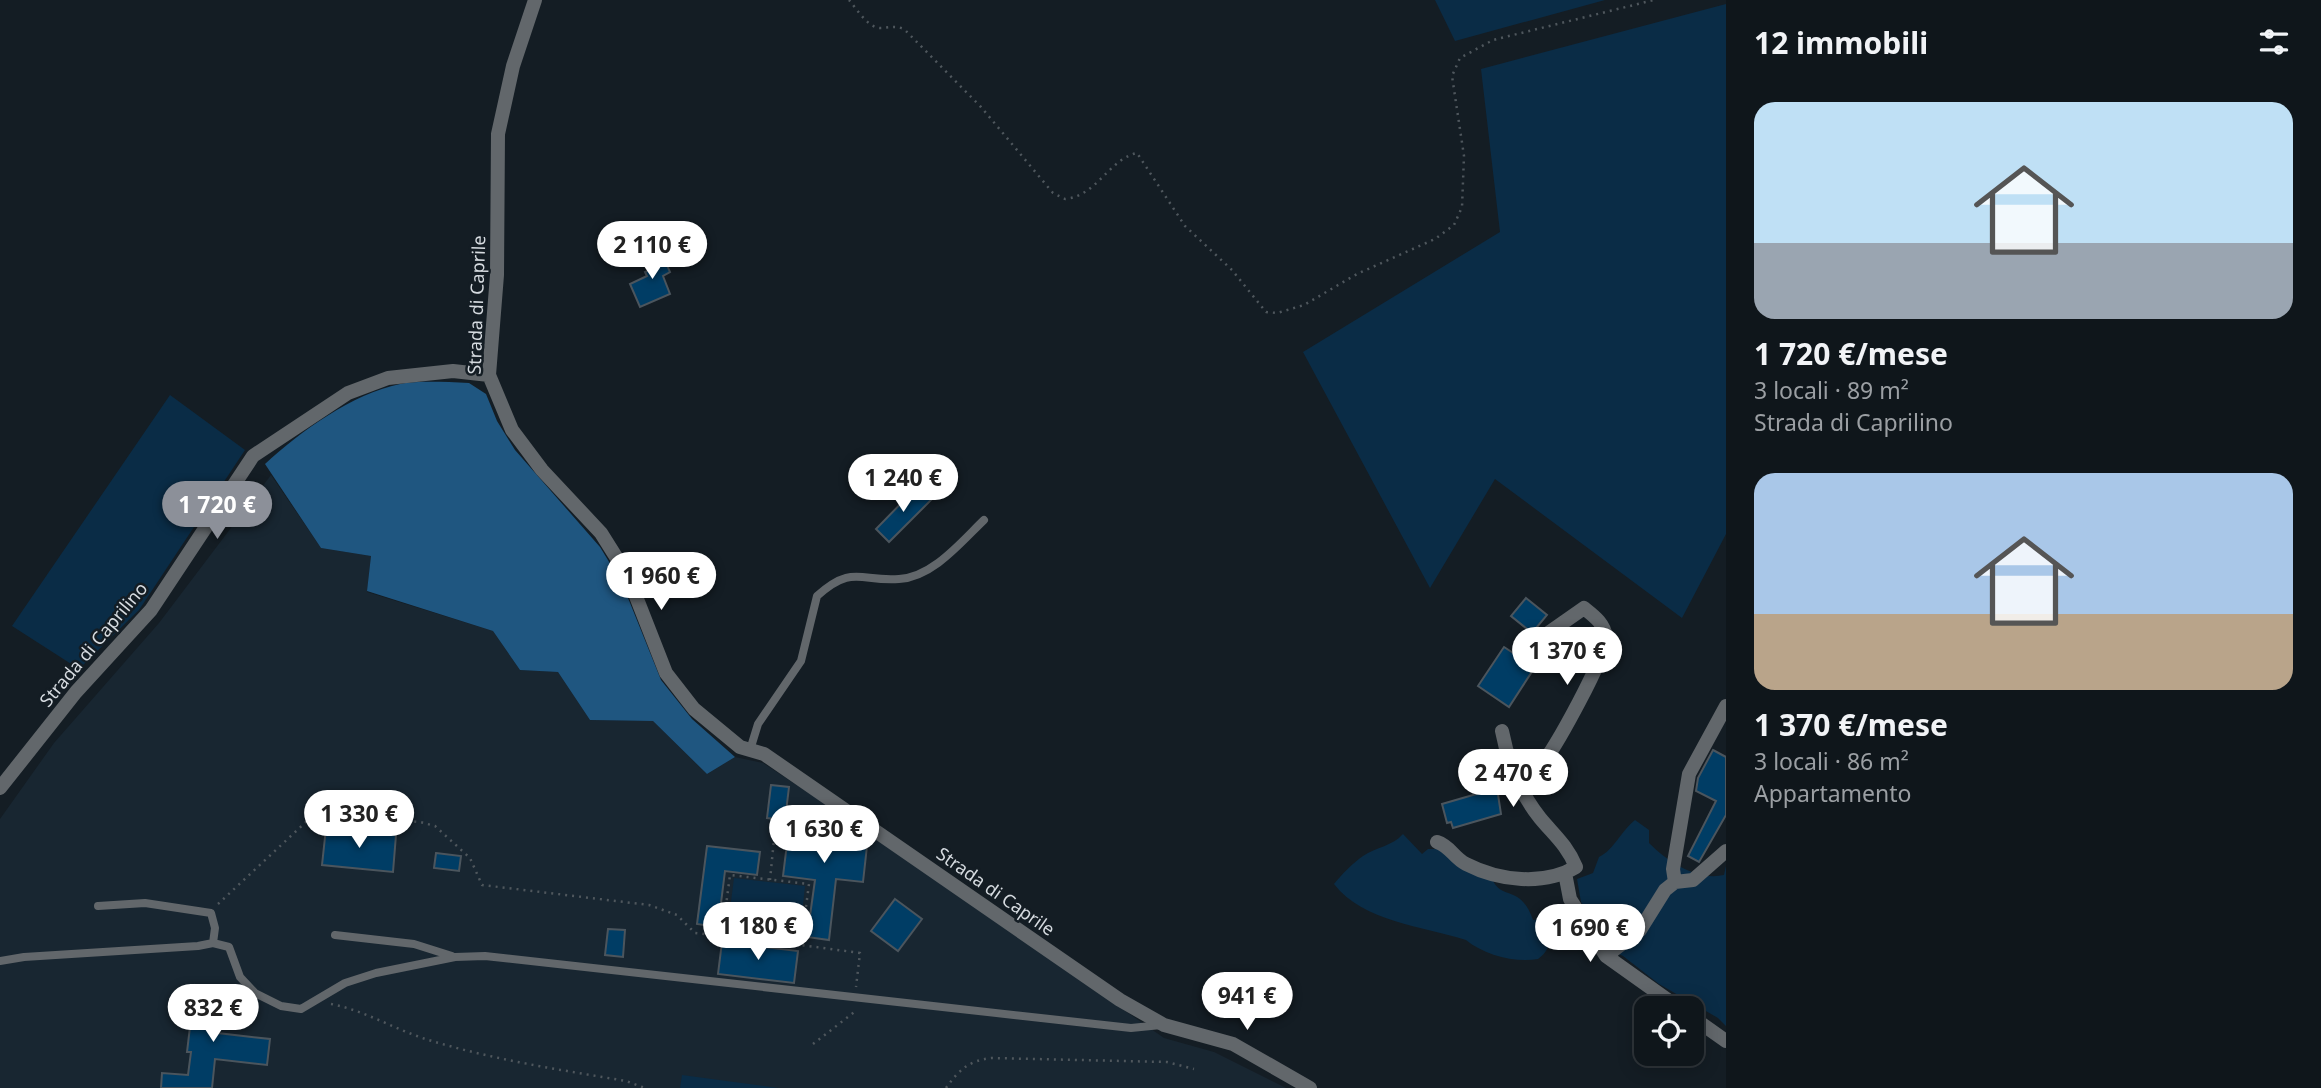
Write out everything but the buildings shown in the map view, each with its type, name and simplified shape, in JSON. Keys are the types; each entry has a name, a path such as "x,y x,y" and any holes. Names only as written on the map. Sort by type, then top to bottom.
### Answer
{"street":[{"name":"Strada di Caprile","path":"535,0 513,66 498,134 497,275 489,375 512,430 542,470 601,533 628,576 666,674 694,709 740,747 764,754 1120,1000 1164,1025 1233,1044 1310,1088"},
{"name":"Strada di Caprilino","path":"0,788 76,692 151,610 253,456 348,393 388,378 453,372 489,375"},
{"path":"1518,780 1542,764 1587,686 1605,648 1604,628 1584,608 1545,636"},
{"path":"1675,882 1673,869 1689,774 1726,706"},
{"path":"1437,842 1446,845 1468,865 1499,875 1541,879 1565,873 1576,867 1563,841 1540,818 1512,770 1502,731"},
{"path":"1606,956 1640,930 1665,890 1675,882 1693,880 1726,851"},
{"path":"1565,873 1570,899 1606,956 1662,996"},
{"path":"1704,1025 1726,1041"}],"lane":[{"path":"750,750 758,724 801,661 817,596 846,576 900,580 924,572 984,520"},
{"path":"97,906 145,903 211,913 215,928 213,943"},
{"path":"335,935 414,944 455,957"},
{"path":"0,961 213,943 229,947 240,977 255,993 281,1006 301,1009 345,983 376,973 455,957 485,956 1131,1028 1164,1025"}],"path":[{"path":"849,0 869,24 877,28 894,25 904,29 981,107 1053,193 1065,199 1088,192 1128,155 1137,153 1185,226 1232,270 1266,312 1277,313 1304,305 1357,274 1435,239 1454,225 1462,208 1463,195 1464,156 1452,76 1460,58 1493,40 1654,0"},
{"path":"211,913 226,893 308,820 327,813 435,826 470,858 482,885 649,905 677,915 695,933 722,936 730,875 809,884 802,945 860,953 855,997"},
{"path":"770,880 776,819"},
{"path":"813,1044 870,999"},
{"path":"317,1001 346,1007 423,1038 477,1054 626,1082 645,1088"},
{"path":"946,1088 957,1073 972,1060 990,1058 1167,1062 1194,1069"}],"shaded area":[{"path":"1435,0 1605,0 1455,41"},
{"path":"1726,4 1726,534 1682,618 1495,479 1430,588 1303,352 1500,232 1481,69"},
{"path":"469,383 486,394 497,421 515,450 600,547 622,583 661,680 692,719 735,757 707,774 653,721 590,720 558,672 520,670 493,631 367,591 371,556 321,548 265,464 328,415 364,396 400,384"},
{"path":"170,395 245,450 139,610 79,669 12,626"},
{"path":"271,475 321,548 371,556 367,592 493,631 520,670 558,672 590,720 653,721 707,774 735,757 763,763 873,835 1164,1038 1214,1052 1286,1088 0,1088 0,819 54,743 159,623"},
{"path":"1635,820 1649,830 1649,843 1665,857 1693,873 1724,875 1726,866 1726,1026 1704,1010 1704,996 1680,996 1659,984 1623,956 1608,949 1581,902 1577,879 1593,873 1599,857 1609,850"},
{"path":"1403,834 1422,854 1428,849 1440,849 1491,876 1500,889 1516,896 1528,908 1533,920 1540,919 1548,924 1550,939 1545,952 1538,959 1529,960 1491,954 1466,940 1377,915 1346,897 1334,884 1363,856"},
{"path":"734,878 805,886 800,933 728,925"},
{"path":"682,1075 778,1088 680,1088"}]}
